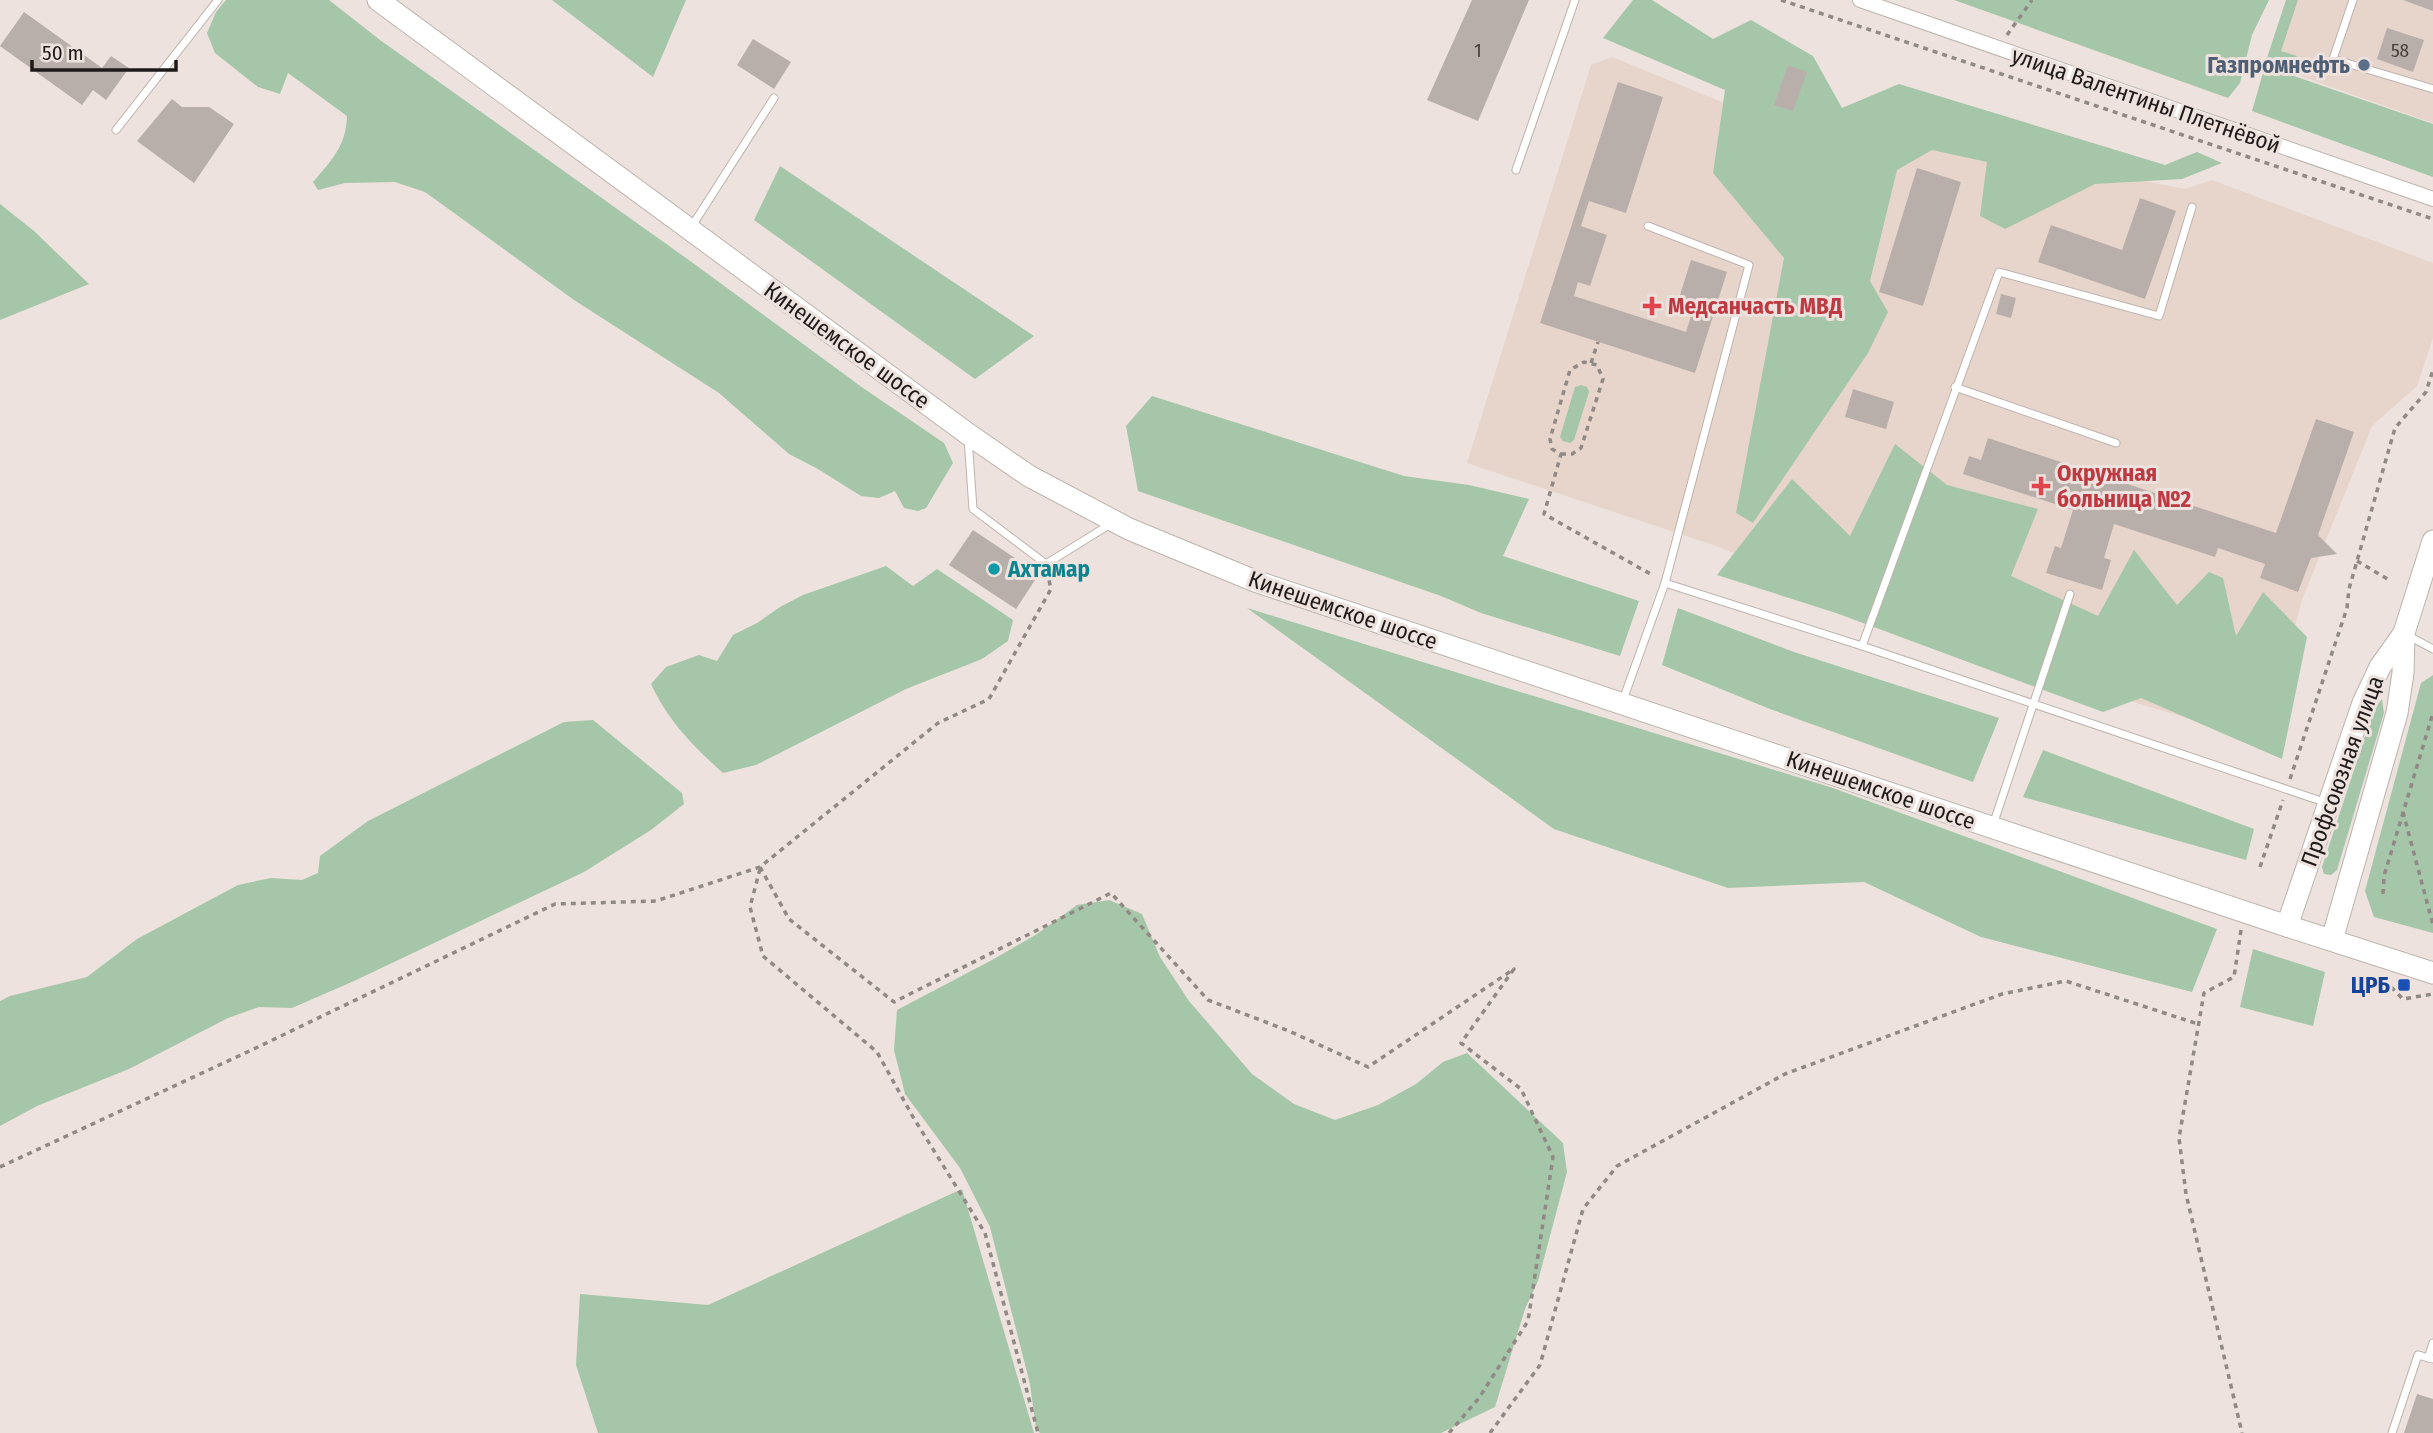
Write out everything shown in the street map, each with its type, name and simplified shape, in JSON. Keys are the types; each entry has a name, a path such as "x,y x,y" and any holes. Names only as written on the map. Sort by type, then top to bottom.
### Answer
{"main road":[{"name":"Кинешемское шоссе","path":"378,0 968,434 1029,476 1115,522 1255,581 2433,973"},
{"name":"Профсоюзная улица","path":"2287,926 2363,703 2380,667 2404,633 2433,541"},
{"path":"2332,940 2397,713 2403,673 2404,633"}],"street":[{"name":"улица Валентины Плетнёвой","path":"1860,0 2433,199"}],"lane":[{"path":"116,130 218,0"},
{"path":"1516,170 1575,0"},
{"path":"2353,0 2333,59 2433,89"},
{"path":"690,229 774,98"},
{"path":"1862,646 1999,272 2159,316 2192,207"},
{"path":"1622,704 1665,583 1749,265 1648,226"},
{"path":"1955,387 2116,443"},
{"path":"968,434 973,509 1046,564 1115,522"},
{"path":"1665,583 1862,646 2328,803"},
{"path":"1992,828 2070,594"},
{"path":"2404,633 2433,649"},
{"path":"2392,1433 2418,1355 2431,1359 2433,1343"}],"path":[{"path":"1781,0 2433,219"},
{"path":"1994,48 2011,32 2032,0"},
{"path":"1591,363 1598,342"},
{"path":"1584,362 1597,365 1603,379 1581,448 1572,454 1561,454 1552,449 1550,439 1570,370 1584,362"},
{"path":"2260,867 2347,608 2349,589 2395,428 2426,392 2433,370"},
{"path":"1561,454 1544,514 1665,583"},
{"path":"2357,561 2391,581"},
{"path":"0,1167 555,904 656,901 760,867 938,723 989,699 1051,589 1046,564"},
{"path":"2383,894 2384,876 2433,713"},
{"path":"2403,813 2433,925"},
{"path":"760,867 750,907 763,956 877,1052 913,1117 985,1233 1038,1433"},
{"path":"760,867 789,919 894,1002 1111,893 1208,1000 1289,1031 1368,1067 1514,969 1461,1043 1521,1089 1553,1157 1528,1321 1479,1398 1449,1433"},
{"path":"2240,930 2234,977 2203,993 2179,1138 2186,1194 2242,1433"},
{"path":"1490,1433 1540,1365 1583,1209 1617,1166 1785,1074 2002,994 2066,981 2198,1024"}],"shaded area":[{"name":"Газпромнефть","path":"2298,0 2433,0 2433,123 2292,73 2297,57 2281,51"},
{"name":"Окружная больница №2","path":"1612,57 1837,149 1907,131 2184,189 2212,180 2433,263 2433,338 2417,386 2372,426 2302,600 2264,741 2043,675 1716,546 1467,463 1591,65"}],"green space":[{"path":"226,0 329,0 380,40 863,388 944,443 953,463 926,508 918,511 904,508 895,491 879,498 861,496 789,454 719,393 574,300 425,192 395,182 345,183 318,190 313,182 341,144 347,116 288,73 280,94 258,87 215,53 207,33 216,12"},
{"path":"552,0 686,0 653,77"},
{"path":"1633,0 1652,0 1713,39 1751,20 1813,56 1842,108 1899,84 2165,165 2197,152 2222,163 2182,179 2095,184 2005,229 1980,216 1987,162 1932,150 1897,170 1870,281 1888,312 1868,353 1753,523 1736,513 1784,258 1713,173 1725,90 1603,38"},
{"path":"1954,0 2269,0 2252,35 2240,83 2228,98"},
{"path":"2286,0 2298,0 2281,51 2297,56 2292,73 2265,64"},
{"path":"2265,66 2433,124 2433,177 2252,111"},
{"path":"780,166 1034,336 975,379 754,220"},
{"path":"0,204 34,231 89,284 0,320"},
{"path":"1575,387 1587,387 1589,392 1574,440 1570,443 1560,437"},
{"path":"1152,396 1404,476 1469,485 1529,499 1503,556 1639,601 1620,656 1481,613 1441,596 1138,491 1126,426"},
{"path":"1895,444 1947,485 2038,509 2011,576 2098,616 2134,550 2177,605 2209,572 2223,578 2236,636 2263,592 2307,637 2282,759 2141,698 2103,712 1836,613 1717,575 1792,479 1850,536"},
{"path":"886,566 913,586 937,569 1013,620 1008,641 982,659 906,689 756,765 723,773 701,753 665,710 651,684 666,667 699,655 717,661 733,635 780,607 803,595"},
{"path":"1247,608 1833,788 2217,929 2192,992 1981,937 1864,882 1728,888 1554,829"},
{"path":"1678,608 1794,652 1999,718 1973,782 1770,709 1662,665"},
{"path":"2433,675 2433,933 2374,917 2365,891 2421,683"},
{"path":"2382,699 2384,713 2337,870 2331,875 2324,874 2322,867 2374,709"},
{"path":"593,720 682,793 684,804 651,830 584,872 354,981 292,1008 259,1007 228,1018 129,1069 37,1106 0,1126 0,1001 10,996 87,977 137,939 238,885 271,878 302,880 318,873 320,856 368,821 564,722"},
{"path":"2043,750 2254,829 2246,860 2023,797"},
{"path":"1109,900 1142,914 1160,957 1189,1001 1252,1074 1294,1104 1335,1120 1378,1105 1416,1084 1443,1062 1467,1053 1563,1143 1567,1172 1538,1281 1525,1309 1495,1407 1441,1433 1040,1433 1036,1428 1030,1384 990,1227 960,1168 905,1094 894,1050 897,1010 1037,934 1077,905"},
{"path":"2253,949 2325,972 2313,1026 2240,1007"},
{"path":"962,1189 1034,1433 598,1433 576,1365 580,1294 708,1305"}],"building":[{"path":"1472,0 1529,0 1478,121 1427,100"},
{"path":"2403,0 2433,0 2433,11"},
{"path":"24,12 102,68 111,56 129,68 106,100 93,90 82,105 0,46"},
{"path":"2387,28 2424,40 2413,72 2377,59"},
{"path":"753,39 791,62 774,89 737,65"},
{"path":"1788,65 1807,72 1793,111 1774,105"},
{"name":"Медсанчасть МВД","path":"1618,82 1663,97 1626,213 1589,201 1581,226 1607,235 1590,286 1578,282 1574,296 1686,332 1691,316 1675,311 1691,260 1727,272 1695,373 1540,323"},
{"path":"172,99 182,107 209,107 234,124 194,183 137,141"},
{"path":"1917,168 1961,182 1923,306 1879,292"},
{"path":"2140,198 2176,211 2145,299 2038,262 2051,225 2122,250"},
{"path":"2001,294 2016,298 2011,318 1996,314"},
{"path":"1853,389 1894,402 1886,429 1845,417"},
{"name":"Окружная больница №2","path":"2316,419 2354,432 2318,535 2337,554 2311,558 2298,592 2260,578 2265,564 2218,548 2215,557 2114,524 2104,558 2111,560 2102,590 2046,573 2055,546 2061,548 2073,510 1963,474 1969,456 1981,460 1988,438 2276,533"},
{"name":"Ахтамар","path":"973,530 1039,574 1016,609 949,565"},
{"path":"2417,1394 2433,1399 2433,1433 2404,1433"}],"place":[{"name":"Газпромнефть","path":"2364,65"},
{"name":"Медсанчасть МВД","path":"1652,306"},
{"name":"Окружная больница №2","path":"2041,486"},
{"name":"Ахтамар","path":"994,569"},
{"name":"ЦРБ","path":"2404,985"}]}
